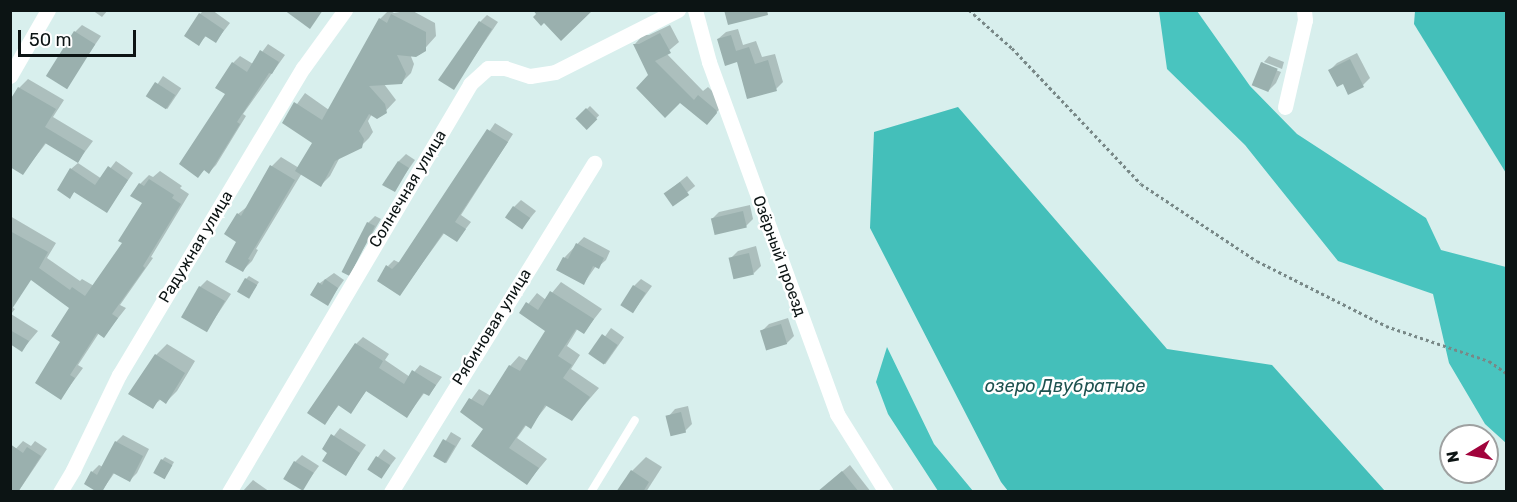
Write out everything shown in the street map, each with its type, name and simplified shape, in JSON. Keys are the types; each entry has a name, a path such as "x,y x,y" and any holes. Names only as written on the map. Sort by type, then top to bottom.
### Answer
{"street":[{"path":"10,76 48,10"},
{"name":"Радужная улица","path":"60,492 119,375 303,68 345,10"},
{"name":"Солнечная улица","path":"229,492 470,84 488,68 505,68 530,76 555,72 678,10"},
{"name":"Озёрный проезд","path":"695,10 709,62 837,414 886,492"},
{"path":"1285,107 1305,20 1304,10"},
{"name":"Рябиновая улица","path":"391,492 594,164"}],"lane":[{"path":"591,492 635,420"}],"path":[{"path":"969,10 1012,48 1141,184 1257,261 1386,326 1489,361 1506,373"}],"shaded area":[{"path":"1159,11 1197,11 1250,86 1297,134 1426,218 1441,250 1506,267 1506,443 1499,437 1499,424 1485,424 1449,363 1433,294 1338,261 1245,145 1167,69"},
{"path":"887,347 934,444 973,491 938,491 888,414 876,382"}],"water":[{"path":"1415,11 1506,11 1506,173 1414,24"},
{"name":"озеро Двубратное","path":"958,107 1167,349 1272,365 1385,491 1008,491 1001,482 870,228 874,132"}],"building":[{"path":"284,10 323,10 310,29"},
{"path":"533,10 593,10 561,41 544,23 541,26 533,17 536,14"},
{"path":"724,10 767,10 768,15 728,25"},
{"path":"199,13 224,30 216,43 205,36 199,46 184,36"},
{"path":"391,14 426,32 426,51 416,57 397,55 406,74 402,84 369,86 385,104 387,113 377,119 369,114 359,131 364,139 362,148 335,161 321,187 295,171 312,143 282,123 294,102 322,120 379,18 387,23"},
{"path":"479,21 492,29 454,90 438,80"},
{"path":"74,31 95,44 67,89 46,76"},
{"path":"660,33 671,53 655,61 694,100 698,95 716,110 717,113 707,125 680,103 665,118 636,88 648,75 633,44 639,44"},
{"path":"731,35 736,51 749,47 755,64 768,60 777,91 747,99 737,62 725,66 717,39"},
{"path":"260,50 279,62 272,74 269,73 237,122 240,124 209,174 204,170 198,178 179,164 225,94 215,88 232,62 247,72"},
{"path":"1350,59 1364,87 1348,95 1343,84 1337,87 1328,70"},
{"path":"1261,62 1278,69 1268,92 1252,85"},
{"path":"155,82 175,95 166,109 146,96"},
{"path":"18,87 56,109 45,127 85,151 78,163 45,143 23,175 10,167 10,100"},
{"path":"586,108 597,119 587,130 575,119"},
{"path":"487,129 508,142 455,222 466,229 457,242 443,233 400,296 377,281 386,265 392,269 399,262"},
{"path":"398,161 409,168 395,192 382,185"},
{"path":"270,165 295,180 248,259 250,260 243,272 225,262 236,242 224,234 237,213 241,216"},
{"path":"108,166 128,180 107,213 74,192 70,199 57,190 70,168 95,185"},
{"path":"149,179 174,195 172,198 181,204 143,266 145,268 112,314 118,318 104,338 97,333 70,375 75,378 61,400 35,383 60,342 51,336 69,308 31,280 10,312 10,231 48,252 39,268 70,290 72,287 85,296 122,243 118,241 142,203 130,196 139,183 144,186"},
{"path":"680,182 689,195 673,207 664,193"},
{"path":"513,206 530,218 522,230 505,217"},
{"path":"743,211 747,228 715,235 711,218"},
{"path":"367,222 375,226 350,276 342,272"},
{"path":"576,243 604,258 599,269 593,266 584,285 556,270 563,257 568,259"},
{"path":"749,253 754,274 733,279 729,258"},
{"path":"245,278 257,285 249,299 237,292"},
{"path":"325,279 338,288 328,306 310,295 318,282 322,285"},
{"path":"633,285 646,293 633,313 620,305"},
{"path":"199,286 225,301 207,332 181,317"},
{"path":"550,291 594,319 584,334 576,329 558,356 572,365 563,378 590,397 572,421 545,405 531,429 525,425 509,448 539,468 527,485 471,446 483,429 460,412 469,398 483,406 509,365 520,371 545,331 519,313 526,302 538,310"},
{"path":"781,324 787,344 766,351 760,330"},
{"path":"10,330 29,341 22,352 10,344"},
{"path":"602,334 618,345 604,365 588,354"},
{"path":"355,343 383,361 379,368 404,384 412,370 436,385 429,396 423,393 407,418 366,391 351,414 338,405 325,425 307,413"},
{"path":"155,354 185,373 166,404 159,399 153,409 128,394"},
{"path":"681,412 686,432 671,436 665,416"},
{"path":"331,434 360,453 346,476 322,461 327,453 322,449"},
{"path":"443,439 455,446 445,463 433,456"},
{"path":"115,441 143,456 130,482 113,473 102,492 97,492 84,484 91,471 97,475"},
{"path":"10,444 23,453 27,447 41,456 18,492 10,492"},
{"path":"376,456 390,465 382,479 367,469"},
{"path":"161,459 172,465 165,479 153,473"},
{"path":"294,461 314,473 303,491 283,479"},
{"path":"631,470 649,482 643,492 616,492"},
{"path":"842,471 859,492 817,492"}]}
